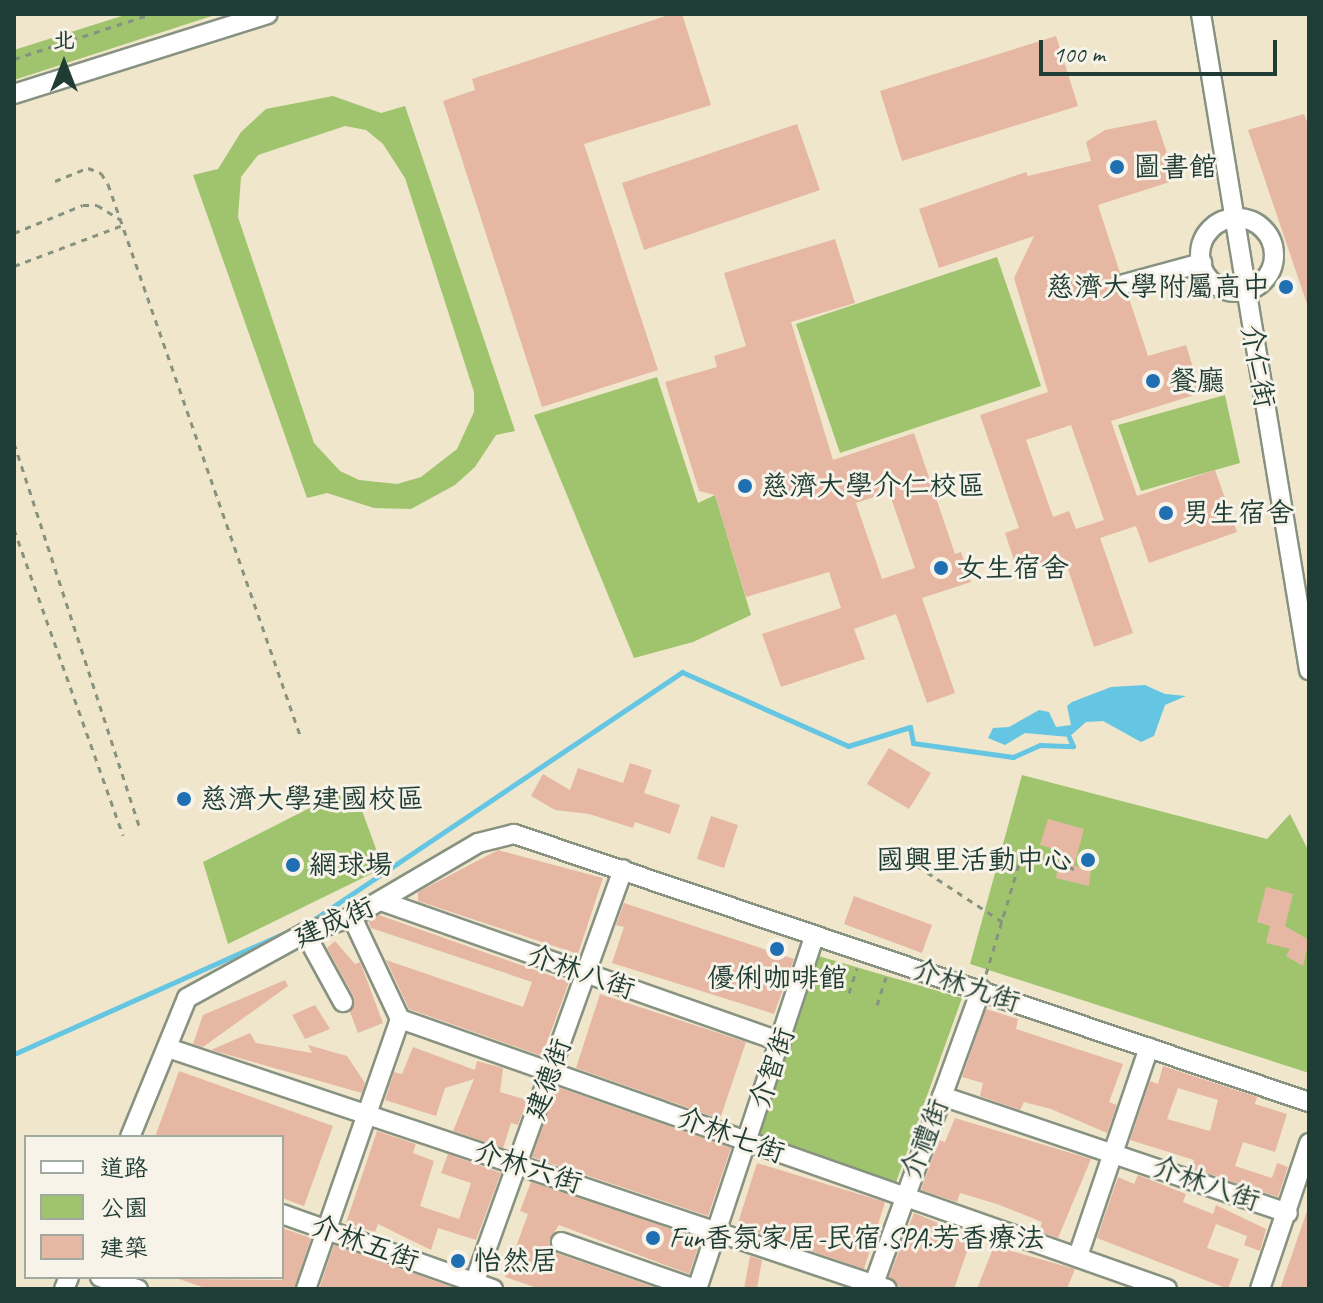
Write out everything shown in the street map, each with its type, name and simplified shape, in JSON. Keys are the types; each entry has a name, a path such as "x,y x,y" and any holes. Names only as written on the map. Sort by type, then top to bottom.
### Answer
{"street":[{"path":"14,94 268,14"},
{"name":"介仁街","path":"1201,14 1309,670"},
{"path":"1234,218 1246,219 1267,233 1274,256 1266,279 1245,291 1211,282 1202,263 1205,237 1222,221 1234,218"},
{"path":"1124,284 1202,263"},
{"name":"建成街","path":"131,1135 187,998 305,933 352,917 493,836 514,834 623,869"},
{"name":"介林九街","path":"623,869 814,937 981,989 1309,1102"},
{"name":"建德街","path":"473,1286 623,869"},
{"name":"介林八街","path":"381,901 781,1042"},
{"path":"306,1289 400,1019 352,917"},
{"path":"305,933 343,1002"},
{"name":"介智街","path":"696,1289 719,1232 814,937"},
{"name":"介禮街","path":"877,1287 902,1199 981,989"},
{"name":"介林七街","path":"400,1019 552,1069 902,1199 1078,1256 1167,1289"},
{"name":"介林六街","path":"168,1048 517,1163 877,1287"},
{"path":"1078,1256 1116,1153 1149,1048"},
{"name":"介林八街","path":"942,1096 1288,1213"},
{"path":"1260,1289 1308,1149"},
{"name":"介林五街","path":"284,1215 328,1228 473,1286 493,1289"},
{"path":"561,1242 696,1289"},
{"path":"106,1279 138,1289"}],"path":[{"path":"14,59 151,14"},
{"path":"55,181 95,169 108,184 301,738"},
{"path":"14,233 83,205 97,205 121,220"},
{"path":"14,266 123,225"},
{"path":"14,443 140,828"},
{"path":"14,529 123,835"},
{"path":"887,846 1005,924"},
{"path":"981,989 1005,924 1022,854 1075,869"},
{"path":"849,993 862,953"},
{"path":"877,1005 891,962"}],"green space":[{"path":"128,14 218,14 14,80 14,50"},
{"path":"333,96 381,113 405,106 515,431 496,435 475,467 455,485 411,509 374,508 327,493 307,498 193,175 218,169 241,132 266,109","holes":["345,126 366,130 383,144 405,178 474,392 474,412 457,449 421,477 397,484 359,480 340,471 314,443 238,217 241,177 258,155"]},
{"path":"997,257 1041,386 840,453 796,324"},
{"path":"657,377 698,503 715,495 751,615 693,642 634,658 534,415"},
{"path":"1225,395 1240,463 1141,491 1118,425"},
{"path":"1022,775 1267,839 1290,814 1309,852 1309,1073 970,964"},
{"name":"網球場","path":"353,786 383,868 228,944 203,862"},
{"path":"815,955 962,998 894,1188 755,1139"}],"water":[{"path":"1145,685 1165,694 1186,696 1165,705 1154,736 1141,742 1103,721 1086,722 1069,737 1025,733 1005,745 988,738 993,728 1009,727 1039,710 1049,712 1056,727 1071,725 1067,706 1072,702 1111,687"}],"building":[{"path":"672,14 682,14 711,105 584,144 658,370 542,407 443,101 475,90 472,79"},
{"path":"1056,36 1078,106 902,161 880,91"},
{"path":"1304,114 1309,127 1307,304 1248,130"},
{"path":"1156,120 1176,180 1098,205 1120,273 1113,288 1128,295 1148,356 1186,345 1201,393 1111,421 1137,496 1215,470 1237,532 1149,563 1136,526 1100,538 1133,633 1094,647 1065,560 1019,575 1005,533 1019,528 980,415 1048,392 1014,278 1034,236 939,268 919,209 1026,172 1028,176 1091,161 1086,142 1105,130","holes":["1071,425 1104,520 1076,529 1069,511 1053,517 1026,440"]},
{"path":"797,124 820,190 644,250 622,183"},
{"path":"835,239 855,303 791,322 833,460 914,433 955,554 961,552 971,582 922,598 955,693 927,703 896,614 854,629 865,659 781,687 762,634 841,608 829,572 746,597 715,495 699,491 665,382 717,367 714,356 746,346 724,273","holes":["889,492 915,568 882,579 856,503"]},
{"path":"889,748 931,773 909,809 867,784"},
{"path":"630,763 652,770 644,793 680,805 670,834 635,822 633,828 589,814 555,810 531,796 543,774 570,790 578,768 623,783"},
{"path":"711,816 738,825 724,868 697,859"},
{"path":"1048,819 1084,829 1074,866 1091,868 1089,886 1056,878 1061,851 1040,845"},
{"path":"498,850 603,878 578,954 418,901 418,892"},
{"path":"1266,887 1293,894 1285,926 1309,940 1303,966 1286,956 1290,949 1266,943 1270,926 1257,922"},
{"path":"854,896 932,925 922,953 844,924"},
{"path":"624,903 794,959 774,1014 612,963 624,927 616,925"},
{"path":"379,915 569,982 542,1056 409,1009 386,960 523,1007 532,982 371,928 368,921"},
{"path":"335,941 355,964 360,962 383,1023 358,1033 350,1012 354,997 327,948"},
{"path":"285,980 288,986 203,1047 193,1044 203,1015"},
{"path":"600,994 746,1042 720,1119 576,1068"},
{"path":"315,1005 330,1029 305,1039 292,1015"},
{"path":"986,1009 1018,1019 1016,1029 1123,1064 1109,1102 1117,1105 1107,1133 1051,1109 1024,1102 1020,1110 980,1096 983,1083 962,1077"},
{"path":"250,1033 256,1043 312,1053 308,1045 347,1056 365,1083 362,1093 211,1050"},
{"path":"413,1047 475,1070 477,1061 503,1068 500,1092 527,1100 518,1125 511,1123 503,1148 453,1131 474,1079 445,1088 436,1116 385,1100 394,1072 402,1074"},
{"path":"1163,1066 1257,1097 1255,1104 1287,1114 1275,1152 1243,1142 1235,1166 1272,1178 1277,1163 1288,1167 1278,1197 1192,1168 1194,1160 1130,1140 1150,1081 1158,1084","holes":["1178,1088 1218,1100 1210,1131 1167,1119"]},
{"path":"179,1071 333,1126 304,1206 284,1199 284,1135 156,1135"},
{"path":"557,1087 731,1148 708,1216 532,1157"},
{"path":"955,1118 1091,1159 1058,1238 1039,1231 1042,1222 997,1204 960,1193 957,1202 921,1190 939,1140 945,1142"},
{"path":"377,1131 416,1144 413,1153 434,1161 420,1206 459,1219 471,1183 441,1173 448,1154 501,1173 476,1240 438,1228 431,1250 378,1224 375,1232 346,1223"},
{"path":"757,1163 885,1202 864,1269 737,1226"},
{"path":"1138,1175 1186,1194 1183,1202 1213,1214 1216,1205 1266,1229 1260,1251 1244,1245 1247,1236 1216,1224 1207,1248 1239,1259 1228,1289 1097,1238 1118,1177 1134,1184"},
{"path":"531,1182 701,1239 689,1274 559,1225 550,1239 556,1253 659,1289 540,1289 505,1277 528,1214 520,1211"},
{"path":"1307,1211 1309,1289 1280,1289"},
{"path":"914,1213 972,1237 954,1289 902,1289 889,1277"},
{"path":"284,1229 311,1238 294,1289 208,1289 179,1279 282,1280"},
{"path":"334,1245 457,1289 319,1289"},
{"path":"994,1246 1075,1269 1067,1289 977,1289"},
{"path":"750,1256 762,1260 757,1289 744,1289"}],"waterway":[{"path":"14,1054 313,920 682,672 848,746 910,727 913,743 1013,757 1040,745 1073,746 1069,737"}],"place":[{"name":"圖書館","path":"1117,167"},
{"name":"慈濟大學附屬高中","path":"1286,287"},
{"name":"餐廳","path":"1153,381"},
{"name":"慈濟大學介仁校區","path":"745,486"},
{"name":"男生宿舍","path":"1166,513"},
{"name":"女生宿舍","path":"941,568"},
{"name":"慈濟大學建國校區","path":"184,799"},
{"name":"國興里活動中心","path":"1088,860"},
{"name":"網球場","path":"293,865"},
{"name":"優俐咖啡館","path":"777,949"},
{"name":"Fun香氛家居-民宿.SPA.芳香療法","path":"653,1238"},
{"name":"怡然居","path":"458,1261"}]}
